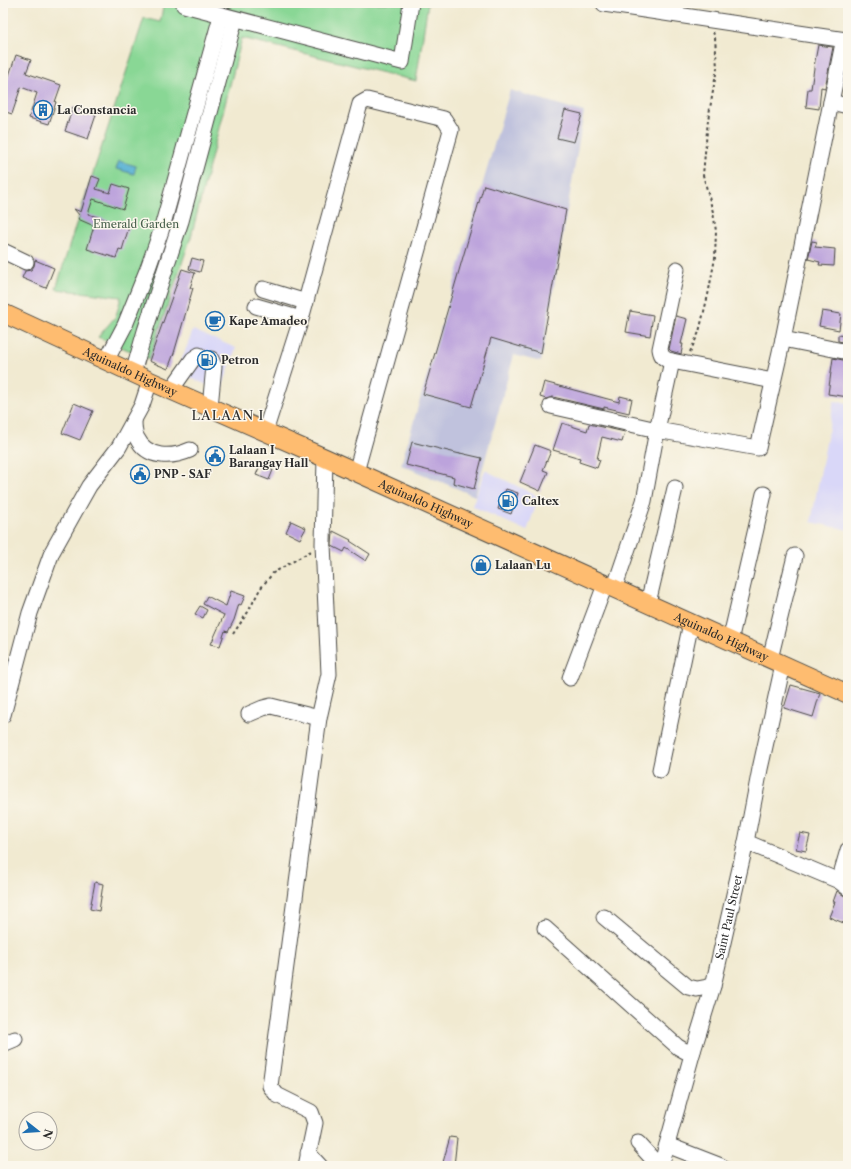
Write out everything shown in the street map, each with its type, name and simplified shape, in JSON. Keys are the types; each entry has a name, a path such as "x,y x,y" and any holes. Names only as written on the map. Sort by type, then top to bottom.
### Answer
{"main road":[{"name":"Aguinaldo Highway","path":"3,313 150,381 325,458 848,694"}],"street":[{"path":"184,3 184,5 228,18 402,62 412,3"},
{"path":"551,406 657,430 758,448 783,339 842,48 847,39 708,20 681,9 604,4"},
{"path":"106,361 124,325 148,268 228,18"},
{"path":"133,373 145,331 182,221 228,18"},
{"path":"265,432 306,302 360,104 367,100 444,119 451,130 356,472"},
{"path":"831,102 848,106"},
{"path":"3,251 26,262"},
{"path":"677,269 660,349 663,357 667,361 773,380"},
{"path":"263,289 306,302"},
{"path":"256,306 301,319"},
{"path":"783,339 848,352"},
{"path":"171,390 193,358 205,357 214,366 210,407"},
{"path":"570,678 610,587 644,501 657,430 678,362"},
{"path":"3,715 30,613 52,552 89,486 119,447 142,405 150,381"},
{"path":"134,420 137,438 150,452 161,456 170,456 182,454 190,450"},
{"path":"320,1166 307,1160 314,1123 311,1112 277,1095 270,1086 319,718 329,674 322,544 325,458"},
{"path":"648,603 675,488"},
{"path":"730,641 764,494"},
{"name":"Saint Paul Street","path":"660,1166 713,986 746,842 760,769 795,556"},
{"path":"660,770 691,623"},
{"path":"249,714 271,706 319,718"},
{"path":"746,842 843,884 848,850"},
{"path":"604,917 688,987 697,989 713,986"},
{"path":"545,928 678,1047 684,1051 693,1051"},
{"path":"638,1143 660,1166"},
{"path":"667,1145 721,1166"}],"path":[{"path":"678,362 699,332 715,258 716,231 713,212 703,175 708,120 717,68 715,37 708,20"},
{"path":"233,634 248,612 260,589 273,573 322,544"}],"shaded area":[{"path":"510,90 584,112 541,362 514,355 475,496 401,465"},
{"name":"Petron","path":"193,330 236,348 221,391 177,372"},
{"path":"834,401 848,403 848,530 811,522"},
{"path":"485,470 539,497 527,531 472,506"}],"green space":[{"name":"Emerald Garden","path":"164,3 428,3 416,81 242,38 191,237 149,359 98,337 116,316 121,297 56,289 144,18 160,22"}],"water":[{"path":"119,161 136,166 134,174 116,169"}],"building":[{"path":"818,45 833,47 825,88 821,87 819,109 806,107 808,89 811,89"},
{"path":"16,55 31,60 26,73 61,85 49,124 29,118 37,93 21,87 12,114 3,111 3,93"},
{"path":"73,107 96,115 88,139 65,131"},
{"path":"565,110 582,114 574,142 557,138"},
{"path":"92,176 100,179 96,189 110,193 113,184 129,189 123,209 93,199 88,214 129,227 122,250 119,249 116,258 87,249 94,226 78,219 80,216 74,209 81,212"},
{"path":"484,185 566,210 541,353 491,338 471,407 423,394"},
{"path":"812,241 817,242 815,247 835,249 834,266 819,265 820,262 808,259"},
{"path":"192,258 203,261 200,272 189,269"},
{"path":"35,260 54,268 46,288 22,278 25,271 31,270 34,266"},
{"path":"182,269 195,273 190,288 193,288 168,369 149,361"},
{"path":"630,311 653,315 650,336 626,332"},
{"path":"822,311 841,314 839,330 819,326"},
{"path":"676,316 687,319 681,344 683,344 681,354 669,349"},
{"path":"838,335 848,336 848,343 838,341"},
{"path":"833,358 848,361 848,397 828,394"},
{"path":"544,382 619,402 620,396 632,399 629,413 604,407 604,409 553,397 546,399 540,397"},
{"path":"74,403 93,411 80,440 62,433"},
{"path":"562,423 587,431 589,424 625,432 622,442 602,437 597,459 600,460 597,468 579,462 580,458 553,450"},
{"path":"412,442 482,458 474,489 453,483 454,477 406,465"},
{"path":"535,445 551,451 543,470 548,472 540,491 520,482"},
{"path":"260,465 273,470 269,480 256,475"},
{"name":"Caltex","path":"506,489 518,493 511,514 498,509"},
{"path":"291,521 306,528 300,539 286,532"},
{"path":"333,531 351,540 350,541 370,554 366,561 346,548 344,552 332,546"},
{"path":"231,591 245,596 241,605 239,604 228,632 225,631 220,646 211,644 224,615 203,604 207,596 226,606"},
{"path":"200,606 207,610 203,618 195,614"},
{"path":"791,685 820,693 813,717 784,708"},
{"path":"800,833 810,835 806,851 796,849"},
{"path":"95,882 103,884 99,911 90,909"},
{"path":"837,891 848,897 848,919 846,924 829,917 835,902 833,902"},
{"path":"450,1137 457,1138 454,1166 442,1166"}],"place":[{"name":"La Constancia","path":"43,110"},
{"name":"Kape Amadeo","path":"215,321"},
{"name":"Petron","path":"207,360"},
{"name":"Lalaan I Barangay Hall","path":"215,456"},
{"name":"PNP - SAF","path":"140,474"},
{"name":"Caltex","path":"508,501"},
{"name":"Lalaan Lu","path":"481,565"}],"district":[{"name":"LALAAN I","path":"228,415"}]}
